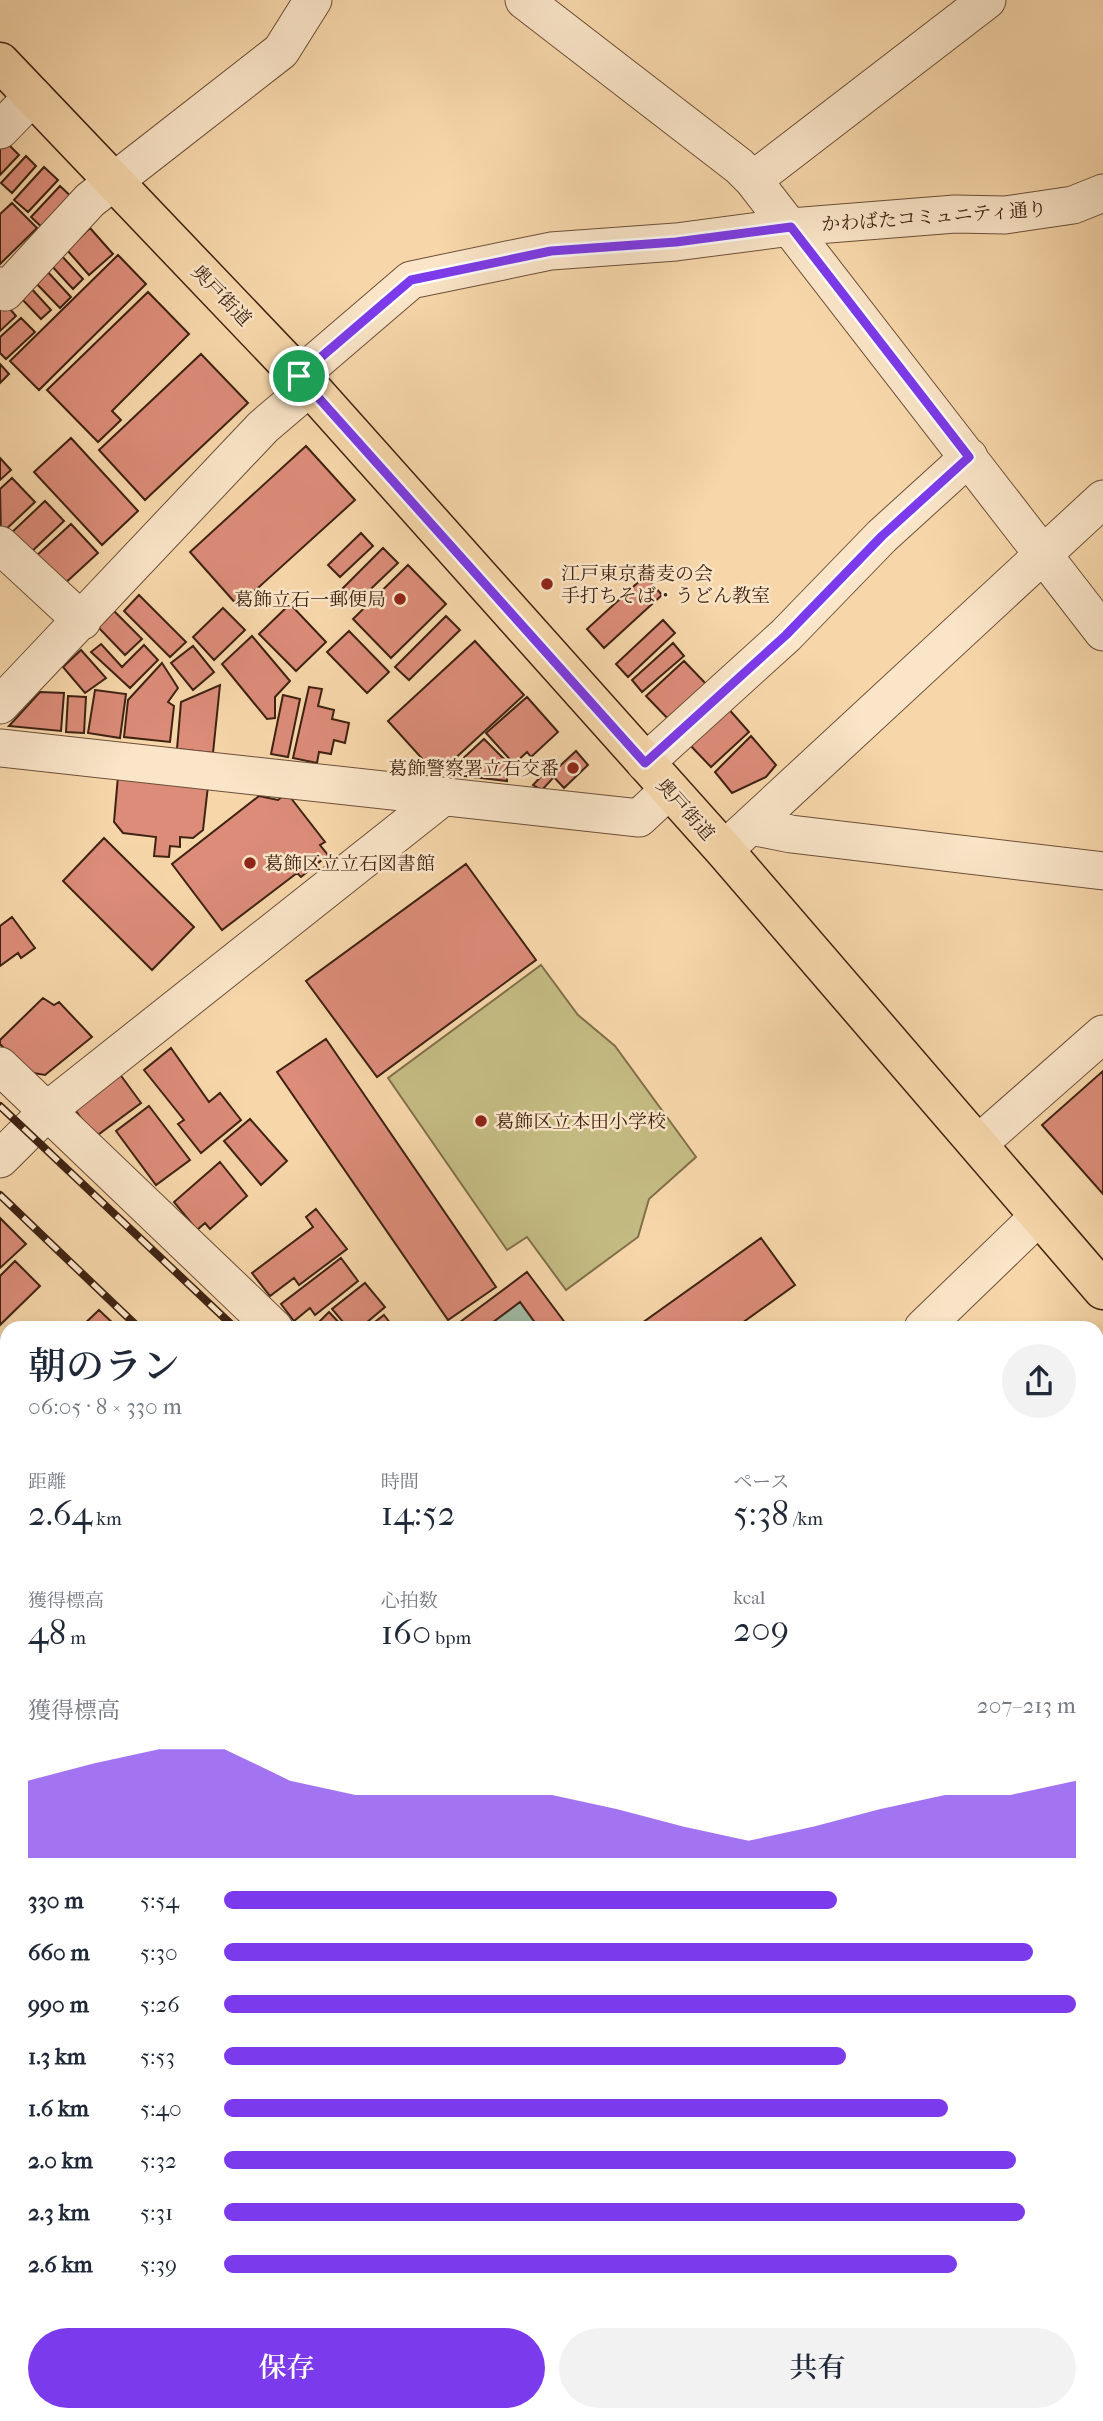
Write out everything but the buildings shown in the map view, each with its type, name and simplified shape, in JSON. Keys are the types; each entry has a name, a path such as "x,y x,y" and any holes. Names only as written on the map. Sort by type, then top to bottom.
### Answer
{"main road":[{"name":"奥戸街道","path":"0,62 305,381 657,776 737,838 978,1144 1103,1290"}],"street":[{"path":"0,286 5,292 90,200 281,51 313,0"},
{"path":"524,0 753,180 1103,632"},
{"path":"753,180 987,0"},
{"path":"0,130 33,96"},
{"name":"かわばたコミュニティ通り","path":"0,705 82,621 305,381 411,280 551,251 676,242 791,227 955,214 1005,215 1073,205 1103,193"},
{"path":"0,748 639,818 657,776 786,635 882,536 969,457"},
{"path":"737,838 1103,499"},
{"path":"0,545 82,621"},
{"path":"0,1160 48,1111 444,796"},
{"path":"737,838 792,834 1103,871"},
{"path":"978,1144 1103,1034"},
{"path":"0,1066 267,1321"},
{"path":"930,1321 1039,1216"}],"shaded area":[{"path":"541,965 578,1015 615,1046 696,1157 649,1199 638,1237 566,1290 527,1237 507,1250 388,1078"},
{"path":"520,1302 534,1321 494,1321"}],"railway":[{"path":"0,1106 228,1321"},
{"path":"0,1195 132,1321"}],"place":[{"name":"江戸東京蕎麦の会 手打ちそば・うどん教室","path":"547,584"},
{"name":"葛飾立石一郵便局","path":"400,599"},
{"name":"葛飾警察署立石交番","path":"573,768"},
{"name":"葛飾区立立石図書館","path":"250,863"},
{"name":"葛飾区立本田小学校","path":"481,1121"}],"route":[{"path":"791,227 969,457 882,536 786,635 645,763 299,376 411,280 551,251 676,242 791,227"}]}
